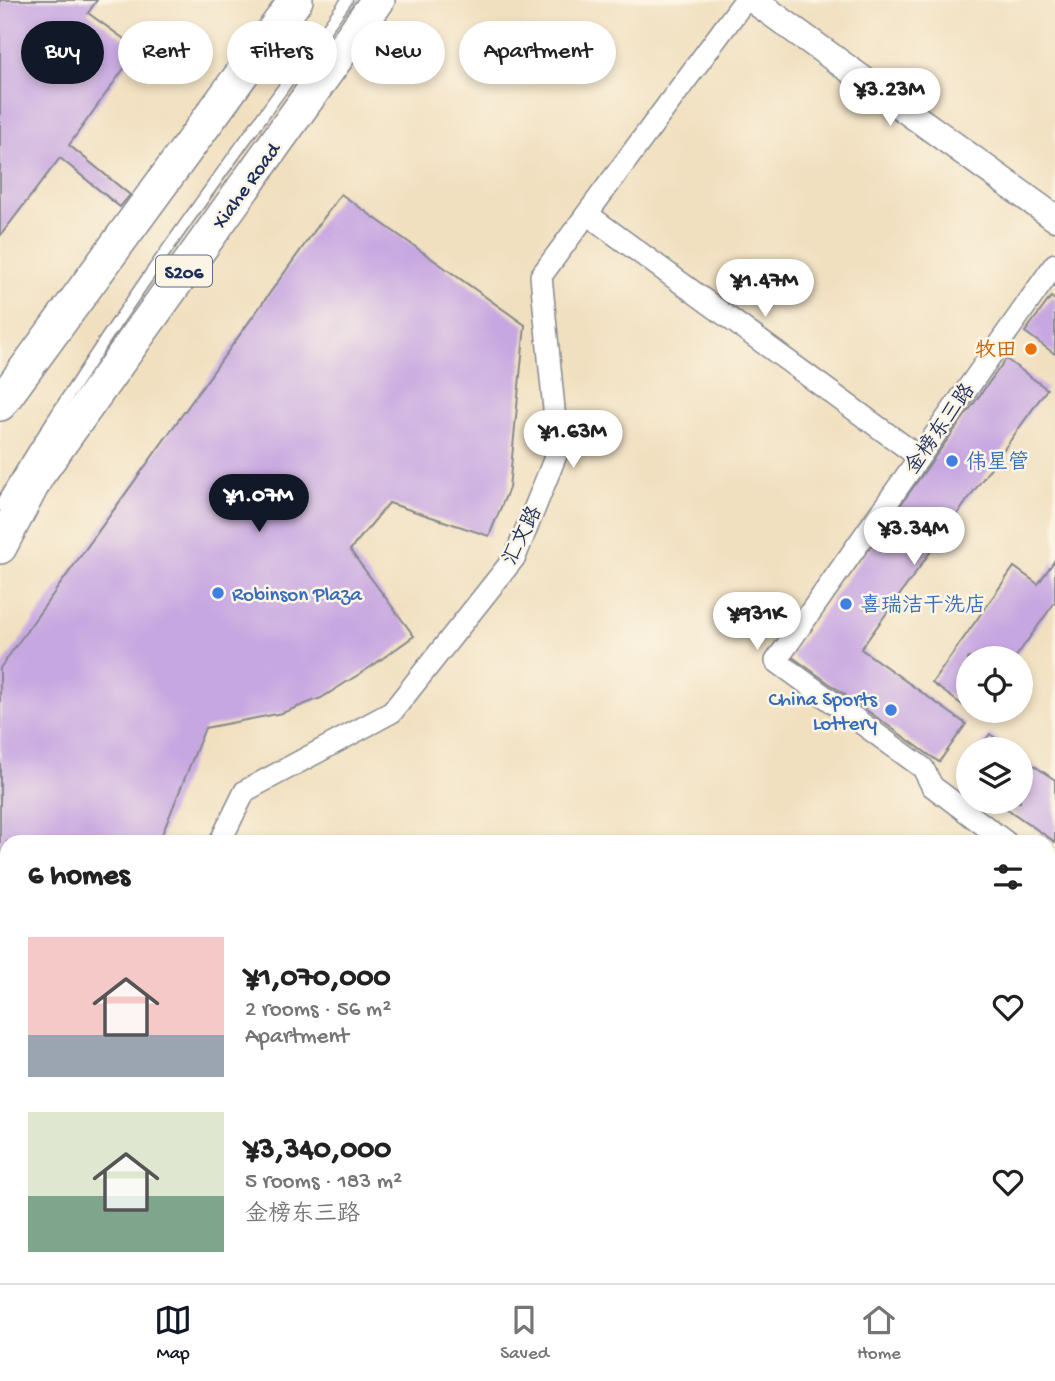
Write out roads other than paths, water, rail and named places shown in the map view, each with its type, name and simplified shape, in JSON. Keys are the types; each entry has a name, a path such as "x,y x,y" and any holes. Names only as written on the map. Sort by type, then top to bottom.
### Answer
{"main road":[{"path":"0,404 296,0"},
{"name":"Xiahe Road","path":"0,547 37,476 378,0"}],"street":[{"name":"汇文路","path":"223,835 245,791 392,712 515,557 558,450 541,276 745,0"},
{"path":"753,0 1055,218"},
{"path":"587,214 919,457"},
{"name":"金榜东三路","path":"997,835 932,786 923,768 776,661 1055,264"}],"lane":[{"path":"0,505 40,438 134,299 347,0"}],"place":[{"name":"牧田","path":"1031,349"},
{"name":"伟星管","path":"952,461"},
{"name":"Robinson Plaza","path":"218,593"},
{"name":"喜瑞洁干洗店","path":"846,604"},
{"name":"China Sports Lottery","path":"891,710"}]}
